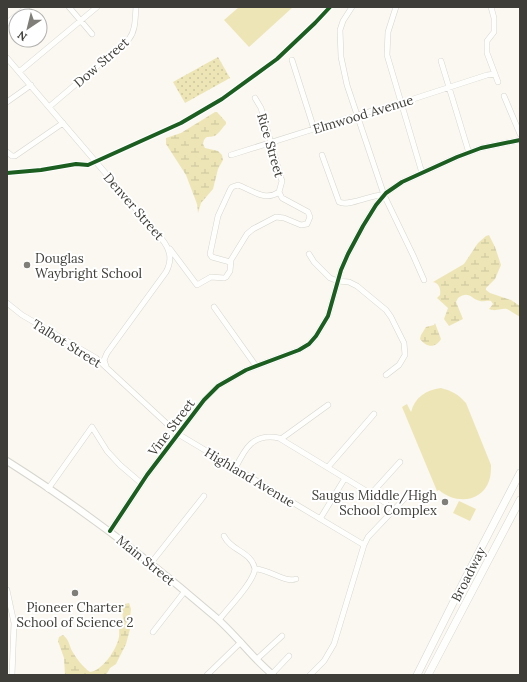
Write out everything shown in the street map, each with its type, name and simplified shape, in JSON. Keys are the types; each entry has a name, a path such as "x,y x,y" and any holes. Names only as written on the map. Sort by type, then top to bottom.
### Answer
{"highway":[{"name":"Broadway","path":"417,675 520,474"},
{"name":"Broadway","path":"428,675 520,500"}],"main road":[{"name":"Main Street","path":"7,462 110,531 185,591 219,620 272,675"}],"street":[{"path":"7,23 26,7"},
{"path":"69,7 92,34"},
{"path":"19,72 97,7"},
{"name":"Dow Street","path":"49,107 129,39 133,33 135,25 136,7"},
{"path":"352,7 341,28 341,50 347,85 384,195 424,280"},
{"path":"396,7 388,32 387,51 389,63 422,173"},
{"path":"493,8 494,32 487,41 486,53 498,82"},
{"name":"Denver Street","path":"7,58 166,244 171,255 168,268 159,282 107,353 104,360 106,367"},
{"path":"292,60 314,129"},
{"path":"441,62 469,153"},
{"name":"Elmwood Avenue","path":"231,155 487,75 495,74"},
{"path":"7,102 30,86"},
{"path":"504,96 520,134"},
{"name":"Rice Street","path":"255,98 261,108 282,178 279,192"},
{"path":"7,152 12,156 29,147 63,123"},
{"name":"Vine Street","path":"110,531 141,483 204,400 218,386 256,366 294,352 304,347 312,340 323,326 328,316 344,262 354,241 376,205 384,195 393,188 422,173 469,153 520,140"},
{"path":"322,155 339,202 346,203 367,197 384,195"},
{"path":"166,244 197,285 211,277 226,277 230,271 230,262 249,232 276,218 284,218 301,225 307,224 310,218 308,212 282,198 279,192 273,196 265,196 238,185 232,187 218,216 210,251 212,257 230,262"},
{"path":"309,254 314,262 330,278 338,281 345,281 358,286 392,317 404,343 405,355 399,365 386,375"},
{"name":"Talbot Street","path":"7,303 22,315 92,356 106,367 178,434"},
{"path":"214,307 256,366"},
{"path":"281,439 328,405"},
{"path":"328,467 374,414"},
{"path":"48,489 92,427 107,452 141,483"},
{"name":"Highland Avenue","path":"178,434 364,545"},
{"path":"235,469 245,450 253,442 263,437 275,437 281,439 386,503"},
{"path":"371,494 400,462"},
{"path":"320,519 345,478"},
{"path":"151,564 204,496"},
{"path":"310,675 324,661 334,644 364,545 368,537 406,497"},
{"path":"219,620 249,582 255,569 254,564 249,558 228,543 224,536"},
{"path":"255,569 266,570 288,579 296,579"},
{"path":"7,590 14,623 12,675"},
{"path":"152,632 185,591"},
{"path":"257,659 282,636"},
{"path":"208,675 241,642"},
{"path":"272,675 289,656"}],"green space":[{"path":"239,7 293,7 249,47 224,20"},
{"path":"218,57 230,78 185,103 173,82"},
{"path":"217,112 226,124 216,135 207,137 203,144 205,148 218,151 222,155 223,160 218,169 213,189 201,203 198,213 197,204 186,175 166,144 166,138 181,133"},
{"path":"489,235 501,265 495,279 486,288 486,290 490,293 511,300 520,306 520,317 507,309 489,309 493,304 491,301 480,301 465,295 458,298 456,302 463,319 449,326 444,319 448,308 437,298 440,295 440,289 437,284 433,282 464,264 478,243"},
{"path":"435,323 441,339 433,346 430,346 422,342 420,339 426,327 434,325"},
{"path":"441,388 455,393 466,403 491,465 490,479 485,488 480,494 467,499 452,498 439,490 437,491 402,407 407,404 411,412 418,398 431,390"},
{"path":"459,501 476,509 470,521 453,513"},
{"path":"129,603 131,609 130,629 126,644 116,664 110,668 106,675 65,675 64,658 58,641 59,637 63,635 66,638 79,662 90,672 95,671 108,659 118,642 119,626 123,620 122,608 125,604"}],"cycle path":[{"path":"7,173 41,170 76,164 88,165 181,123 222,99 277,59 330,7"},
{"path":"110,531 147,475 204,400 218,386 246,370 299,350 309,344 316,336 328,316 341,270 348,254 376,205 386,193 402,182 457,157 481,148 520,140"}],"place":[{"name":"Douglas Waybright School","path":"27,265"},
{"name":"Saugus Middle/High School Complex","path":"445,502"},
{"name":"Pioneer Charter School of Science 2","path":"75,593"}]}
